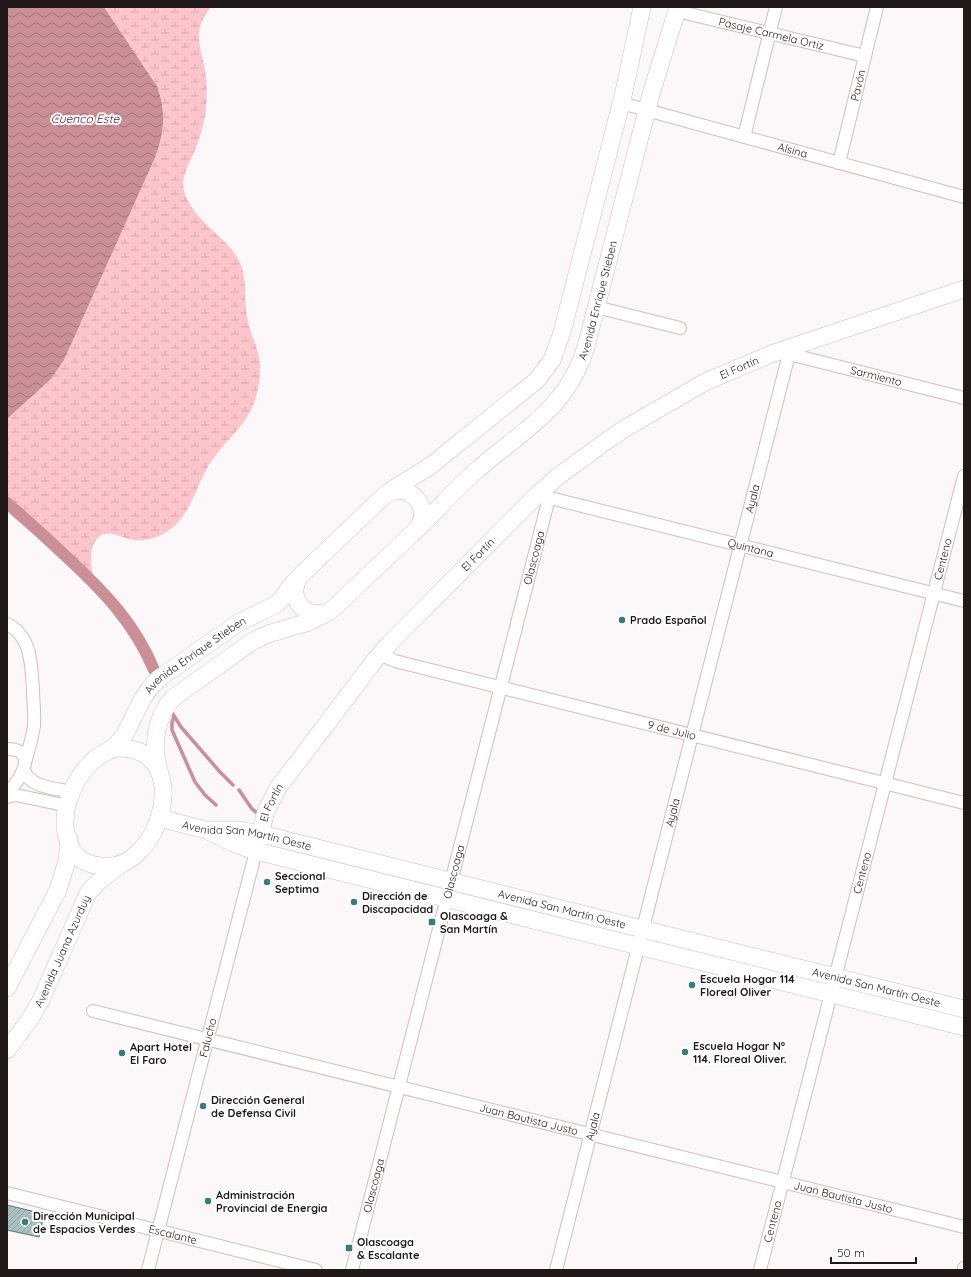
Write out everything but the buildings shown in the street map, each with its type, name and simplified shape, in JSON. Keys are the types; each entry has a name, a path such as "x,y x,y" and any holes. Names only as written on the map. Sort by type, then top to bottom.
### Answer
{"main road":[{"name":"Avenida Enrique Stieben","path":"106,752 116,745 124,736 143,698 150,688 163,675 238,623 277,604 302,574 385,495 434,463 531,386 548,368 556,353 621,104 642,7"},
{"name":"Avenida Enrique Stieben","path":"302,574 297,580 295,587 296,598 299,604 304,610 315,614 329,612 476,471 544,416 558,401 570,384 580,365 646,110 678,9"},
{"name":"El Fortín","path":"256,851 268,805 278,788 380,654 543,496 556,478 598,446 705,382 964,289"},
{"name":"Avenida Enrique Stieben","path":"385,495 392,492 408,492 418,500 422,515 421,523 414,532"},
{"path":"68,839 78,856 87,862 98,866 110,866 126,861 143,847 152,834 159,818 163,795 161,774 157,759 157,729 164,710 173,698 257,638 310,622 329,612"},
{"path":"184,660 197,680"},
{"path":"7,988 58,890 67,861 68,839 66,824 70,799 78,778 84,769 96,758 106,752 122,748 139,751 152,760 161,774"},
{"name":"Avenida San Martín Oeste","path":"159,818 206,830 233,843 256,851 964,1027"},
{"name":"Avenida San Martín Oeste","path":"206,830 237,830 260,834 964,1009"},
{"name":"Avenida Juana Azurduy","path":"7,1050 30,1019 41,1000 88,893 98,882 126,861"}],"street":[{"path":"744,137 776,7"},
{"name":"Pavón","path":"838,163 877,7"},
{"name":"Pasaje Carmela Ortiz","path":"678,9 865,56"},
{"name":"Alsina","path":"621,104 964,197"},
{"path":"596,307 680,328"},
{"name":"Sarmiento","path":"788,351 964,398"},
{"name":"Ayala","path":"556,1270 788,351"},
{"name":"Centeno","path":"760,1270 964,476"},
{"name":"Quintana","path":"543,496 964,601"},
{"name":"Olascoaga","path":"352,1270 501,688 543,496"},
{"path":"7,624 18,632 24,639 30,658 34,715 32,738 24,766 15,785 7,793"},
{"name":"9 de Julio","path":"380,654 394,661 964,803"},
{"path":"7,750 19,751 22,754 27,777 34,782 70,799"},
{"path":"7,797 16,796 70,799"},
{"name":"Falucho","path":"148,1270 256,851"},
{"name":"Juan Bautista Justo","path":"93,1011 964,1227"},
{"name":"Escalante","path":"7,1193 316,1270"}],"green space":[{"path":"104,7 211,7 204,17 199,34 200,50 206,77 206,109 199,140 184,177 183,188 189,202 199,217 232,250 242,268 247,315 259,358 260,369 258,390 251,410 212,460 186,512 171,529 155,538 134,540 112,534 104,534 100,536 91,552 94,583 42,533 7,503 7,419 51,379 64,360 154,160 160,142 163,125 163,108 160,93 153,79"}],"water":[{"name":"Cuenco Este","path":"7,7 104,7 157,86 162,105 163,123 160,141 154,160 64,360 51,379 7,419"}],"waterway":[{"path":"7,503 84,573 108,598 138,638 154,670"},
{"path":"171,711 181,727 233,785"},
{"path":"174,717 172,722 172,730 195,782 205,795 216,805"},
{"path":"239,790 252,809 260,815"}],"place":[{"name":"Prado Español","path":"622,620"},
{"name":"Seccional Septima","path":"267,882"},
{"name":"Dirección de Discapacidad","path":"354,902"},
{"name":"Olascoaga & San Martín","path":"432,922"},
{"name":"Escuela Hogar 114 Floreal Oliver","path":"692,985"},
{"name":"Escuela Hogar N° 114. Floreal Oliver.","path":"685,1052"},
{"name":"Apart Hotel El Faro","path":"122,1053"},
{"name":"Dirección General de Defensa Civil","path":"203,1106"},
{"name":"Administración Provincial de Energia","path":"208,1201"},
{"name":"Dirección Municipal de Espacios Verdes","path":"25,1222"},
{"name":"Olascoaga & Escalante","path":"349,1248"}]}
